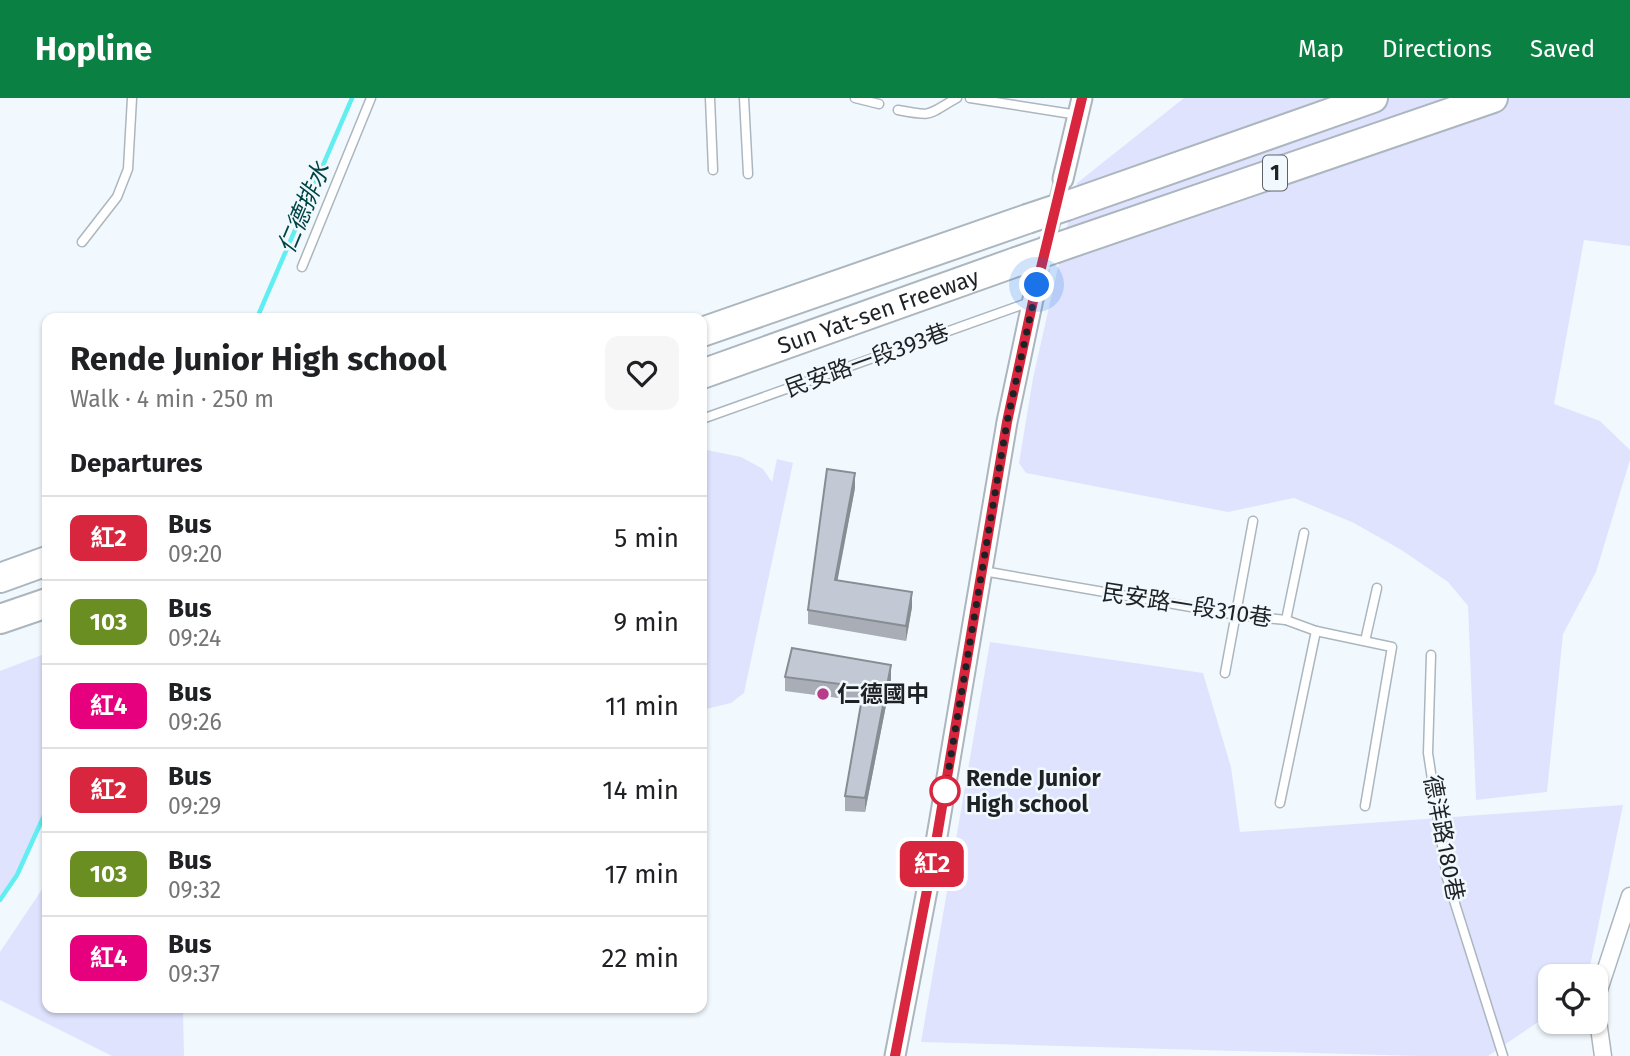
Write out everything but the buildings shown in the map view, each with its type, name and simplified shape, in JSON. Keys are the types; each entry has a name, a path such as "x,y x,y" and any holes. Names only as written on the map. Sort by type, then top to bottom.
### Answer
{"highway":[{"name":"Sun Yat-sen Freeway","path":"707,330 1373,98"},
{"name":"Sun Yat-sen Freeway","path":"707,372 1056,247 1493,98"},
{"path":"0,578 42,564"},
{"path":"0,619 42,605"}],"street":[{"path":"1063,179 1080,107"},
{"path":"895,1056 934,854 1007,422 1035,293"},
{"path":"1608,964 1630,896"},
{"path":"1600,1034 1603,1056"}],"lane":[{"path":"82,242 117,197 128,169 132,98"},
{"path":"302,267 371,98"},
{"path":"710,98 713,170"},
{"path":"744,98 748,174"},
{"path":"855,98 879,104"},
{"path":"898,110 925,115 936,113 957,98"},
{"path":"970,98 1080,107"},
{"name":"民安路一段393巷","path":"707,417 1035,293"},
{"path":"1225,673 1253,521"},
{"path":"1286,620 1304,533"},
{"name":"民安路一段310巷","path":"981,571 1237,615 1286,620 1316,631 1392,647 1365,806"},
{"path":"1365,641 1377,588"},
{"path":"1280,803 1316,631"},
{"name":"德洋路180巷","path":"1431,654 1428,753 1447,878 1503,1056"}],"shaded area":[{"path":"1184,98 1630,98 1630,246 1584,240 1554,404 1600,421 1630,450 1630,460 1596,572 1563,634 1547,792 1476,800 1468,606 1448,582 1403,551 1354,523 1294,498 1228,512 1026,473 1019,463 1033,378 1077,183"},
{"path":"707,450 741,457 763,469 772,482 777,459 793,463 744,693 731,703 707,709"},
{"path":"990,642 1203,673 1231,767 1240,832 1623,805 1590,964 1538,964 1538,1022 1488,1056 921,1042"},
{"path":"42,655 42,820 17,875 0,900 0,671"},
{"path":"42,889 42,1013 183,1013 184,1056 112,1056 0,1000 0,952"}],"waterway":[{"name":"仁德排水","path":"259,313 352,98"},
{"name":"仁德排水","path":"0,900 17,875 42,820"}],"tunnel":[{"path":"1036,285 1063,179"}],"bus line":[{"name":"紅2","path":"895,1056 934,854 1007,422 1023,343 1082,98"}],"place":[{"name":"仁德國中","path":"823,694"},
{"name":"Rende Junior High school","path":"945,791"}],"route":[{"path":"945,791 1007,422 1037,285"}]}
